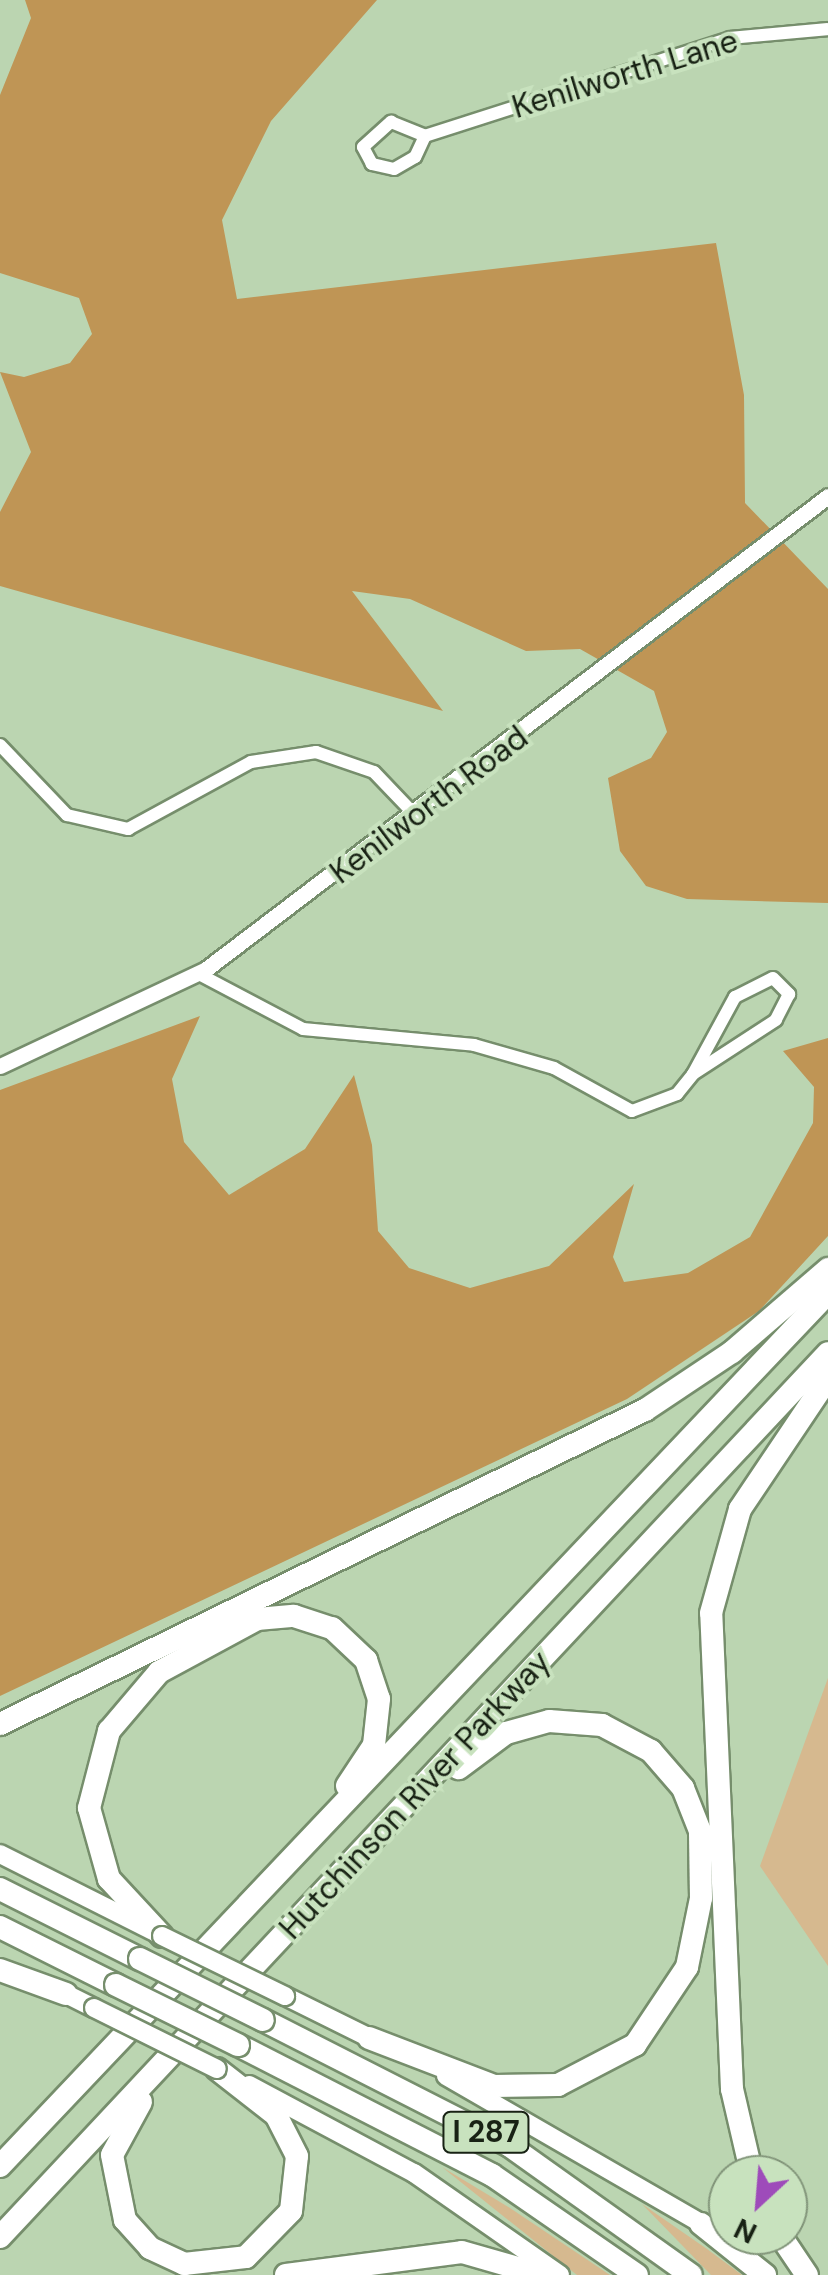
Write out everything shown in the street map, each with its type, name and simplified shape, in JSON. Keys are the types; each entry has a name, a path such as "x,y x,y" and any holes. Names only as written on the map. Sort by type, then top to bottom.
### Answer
{"highway":[{"path":"0,1724 645,1410 732,1352 828,1269"},
{"name":"Hutchinson River Parkway","path":"0,2166 828,1293"},
{"name":"Hutchinson River Parkway","path":"0,2237 828,1352"},
{"path":"747,2155 732,2088 711,1613 740,1509 828,1378"},
{"path":"162,1936 112,1884 94,1848 89,1796 100,1750 159,1672 226,1632 285,1616 323,1623 354,1645 373,1676 380,1717 363,1766 280,1871"},
{"path":"365,1848 496,1738 570,1720 623,1733 660,1759 692,1806 702,1859 695,1939 676,1994 644,2037 599,2070 514,2090 369,2038"},
{"name":"I 287","path":"0,1890 510,2146 690,2275"},
{"name":"I 287","path":"0,1927 472,2163 638,2275"},
{"path":"0,1970 66,1994"},
{"path":"188,2034 118,2135 111,2172 136,2235 192,2266 260,2249 283,2226 298,2187 286,2126 217,2069"},
{"path":"0,2147 79,2081"},
{"path":"0,2228 41,2190"},
{"path":"701,2224 766,2275"},
{"path":"286,2275 462,2252 542,2275"}],"main road":[{"path":"0,1854 369,2038 701,2224 780,2275"},
{"path":"0,1962 217,2069 414,2173 560,2275"}],"street":[{"name":"Kenilworth Lane","path":"425,136 415,157 394,169 372,164 364,147 391,122 425,136 730,38 828,29"},
{"name":"Kenilworth Road","path":"0,1066 197,973 416,816 828,496"},
{"path":"0,745 67,814 128,829 251,762 316,752 374,772 416,816"},
{"path":"197,973 303,1028 474,1045 554,1068 632,1111 677,1094 693,1074 735,997 761,979 783,984 789,1000 776,1020 693,1074"}],"shaded area":[{"path":"25,0 377,0 271,121 222,220 237,299 716,243 744,395 745,503 828,589 828,903 687,899 646,886 620,851 608,778 651,758 667,732 654,691 580,649 526,651 410,599 352,591 443,711 0,586 0,512 31,452 0,372 24,377 70,363 92,334 79,298 0,273 0,95 31,18"},
{"path":"200,1016 172,1079 184,1142 229,1195 305,1149 354,1075 372,1145 378,1231 409,1268 470,1288 549,1266 634,1184 613,1257 624,1282 688,1273 750,1237 813,1123 814,1087 783,1051 828,1038 828,1236 759,1311 627,1399 0,1696 0,1090"},
{"path":"828,1678 828,1966 760,1866"},
{"path":"442,2167 510,2208 610,2275 577,2275"},
{"path":"642,2204 708,2250 708,2255 715,2255 742,2275 711,2275"}]}
